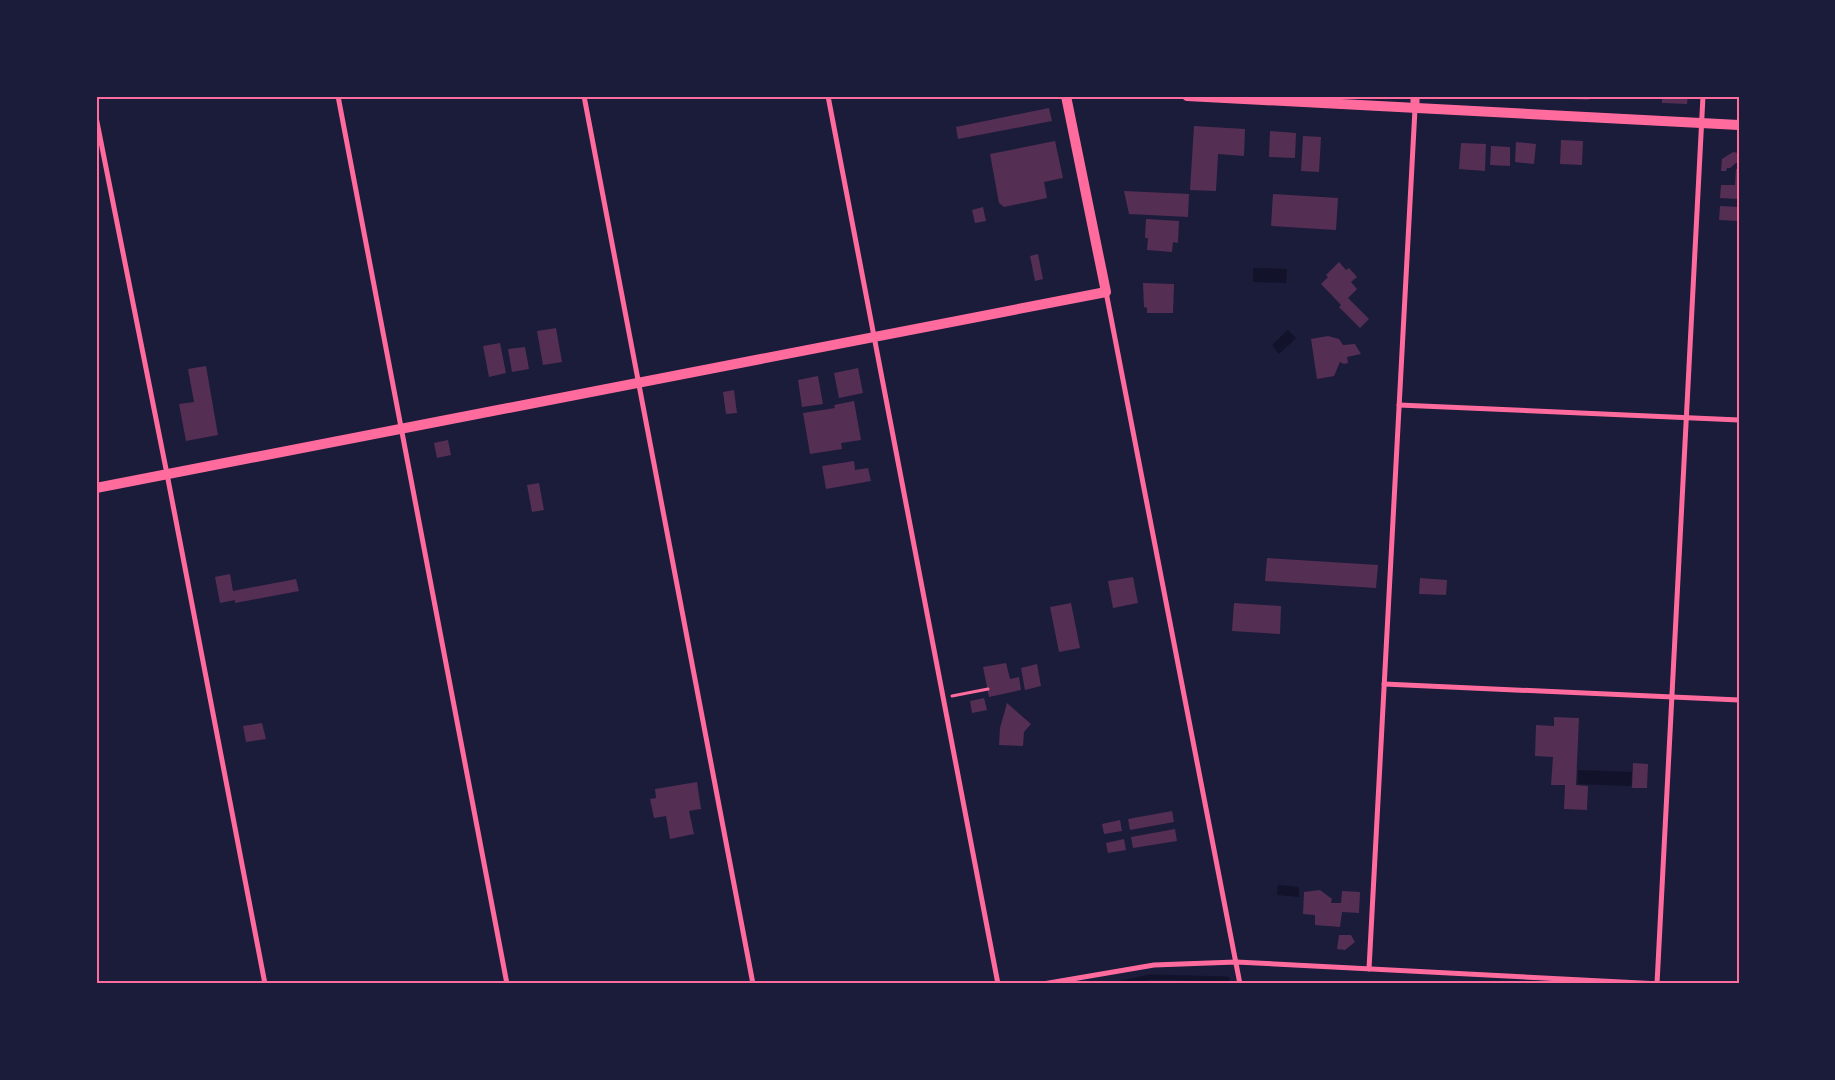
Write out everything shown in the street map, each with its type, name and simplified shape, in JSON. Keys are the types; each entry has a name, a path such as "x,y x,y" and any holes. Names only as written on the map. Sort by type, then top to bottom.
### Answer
{"main road":[{"path":"96,488 1106,292 1066,96"},
{"path":"1187,96 1739,126"}],"street":[{"path":"338,96 507,984"},
{"path":"584,96 753,984"},
{"path":"828,96 998,984"},
{"path":"1369,969 1415,96"},
{"path":"1043,984 1154,965 1236,962 1658,984 1703,96"},
{"path":"96,118 265,984"},
{"path":"1106,292 1240,984"},
{"path":"1399,405 1739,420"},
{"path":"1384,684 1739,700"}],"path":[{"path":"944,698 988,689"}],"shaded area":[{"path":"1253,268 1287,269 1286,283 1253,282"},
{"path":"1288,330 1296,338 1279,354 1272,345"},
{"path":"1578,770 1632,772 1631,786 1578,784"},
{"path":"1278,885 1299,887 1299,897 1277,895"}],"building":[{"path":"1554,96 1589,96 1589,100 1553,98"},
{"path":"1662,96 1688,96 1687,104 1662,103"},
{"path":"1049,108 1052,121 958,139 956,127"},
{"path":"1194,126 1245,129 1244,156 1218,154 1216,191 1190,190"},
{"path":"1270,131 1296,133 1295,158 1269,157"},
{"path":"1303,136 1321,137 1319,172 1301,171"},
{"path":"1561,140 1583,141 1582,165 1560,164"},
{"path":"1055,141 1063,178 1044,182 1047,198 1004,207 999,203 990,154"},
{"path":"1516,142 1536,144 1534,164 1515,162"},
{"path":"1461,143 1486,144 1485,171 1459,169"},
{"path":"1491,146 1510,147 1510,166 1490,165"},
{"path":"1733,152 1739,153 1739,163 1727,168 1726,171 1721,171 1722,159"},
{"path":"1736,169 1739,169 1739,199 1720,198 1721,185 1735,185"},
{"path":"1124,191 1189,194 1188,217 1129,214"},
{"path":"1273,194 1338,198 1336,230 1271,226"},
{"path":"1720,206 1739,207 1739,221 1719,220"},
{"path":"983,207 986,221 975,223 972,210"},
{"path":"1146,219 1179,221 1178,243 1173,242 1172,252 1147,250 1148,238 1145,238"},
{"path":"1038,254 1043,279 1035,281 1030,256"},
{"path":"1339,262 1346,270 1349,268 1357,277 1351,282 1357,289 1348,298 1369,319 1360,328 1339,307 1341,305 1321,284 1328,277 1326,275"},
{"path":"1143,283 1174,284 1173,313 1147,313 1147,308 1144,307"},
{"path":"556,328 562,362 543,365 537,331"},
{"path":"1328,336 1339,339 1343,345 1355,344 1361,354 1347,357 1348,363 1340,362 1334,376 1317,379 1311,339"},
{"path":"500,343 506,373 489,377 483,346"},
{"path":"525,347 529,369 512,372 508,349"},
{"path":"206,366 218,435 186,441 179,404 194,402 188,369"},
{"path":"858,368 863,393 839,398 834,373"},
{"path":"818,376 823,404 802,407 798,380"},
{"path":"734,390 737,413 726,414 723,392"},
{"path":"854,401 861,440 841,443 842,449 810,454 803,413 835,408 834,405"},
{"path":"448,440 451,455 437,458 434,443"},
{"path":"854,461 855,470 868,468 871,481 826,489 822,466"},
{"path":"539,483 544,510 532,512 527,485"},
{"path":"1267,558 1378,565 1376,588 1265,581"},
{"path":"230,574 233,591 296,579 299,591 235,603 235,600 220,603 215,577"},
{"path":"1133,577 1138,603 1113,608 1108,581"},
{"path":"1420,578 1447,580 1446,595 1419,594"},
{"path":"1071,603 1080,648 1059,652 1050,607"},
{"path":"1234,603 1281,606 1280,634 1232,631"},
{"path":"1006,663 1010,679 1019,677 1021,690 989,697 983,667"},
{"path":"1037,664 1041,686 1025,690 1021,668"},
{"path":"984,698 987,710 972,713 970,701"},
{"path":"1007,703 1031,724 1024,732 1023,746 999,745 1000,728"},
{"path":"1554,717 1579,718 1576,785 1588,786 1587,810 1564,809 1565,785 1551,785 1553,757 1535,756 1536,725 1554,726"},
{"path":"262,723 266,739 246,742 243,726"},
{"path":"1633,763 1648,764 1647,788 1632,788"},
{"path":"697,782 701,809 689,811 694,834 670,839 666,816 654,818 650,799 656,798 655,789"},
{"path":"1172,811 1174,822 1130,830 1128,819"},
{"path":"1120,820 1122,831 1104,834 1102,824"},
{"path":"1175,829 1177,841 1133,848 1131,837"},
{"path":"1124,839 1126,850 1108,853 1106,843"},
{"path":"1320,890 1332,899 1331,903 1341,903 1342,891 1360,892 1359,913 1342,912 1340,927 1315,925 1315,915 1303,914 1304,892"},
{"path":"1339,935 1351,935 1355,942 1345,950 1337,949"}],"waterway":[{"path":"1118,984 1150,977 1227,979"}]}
